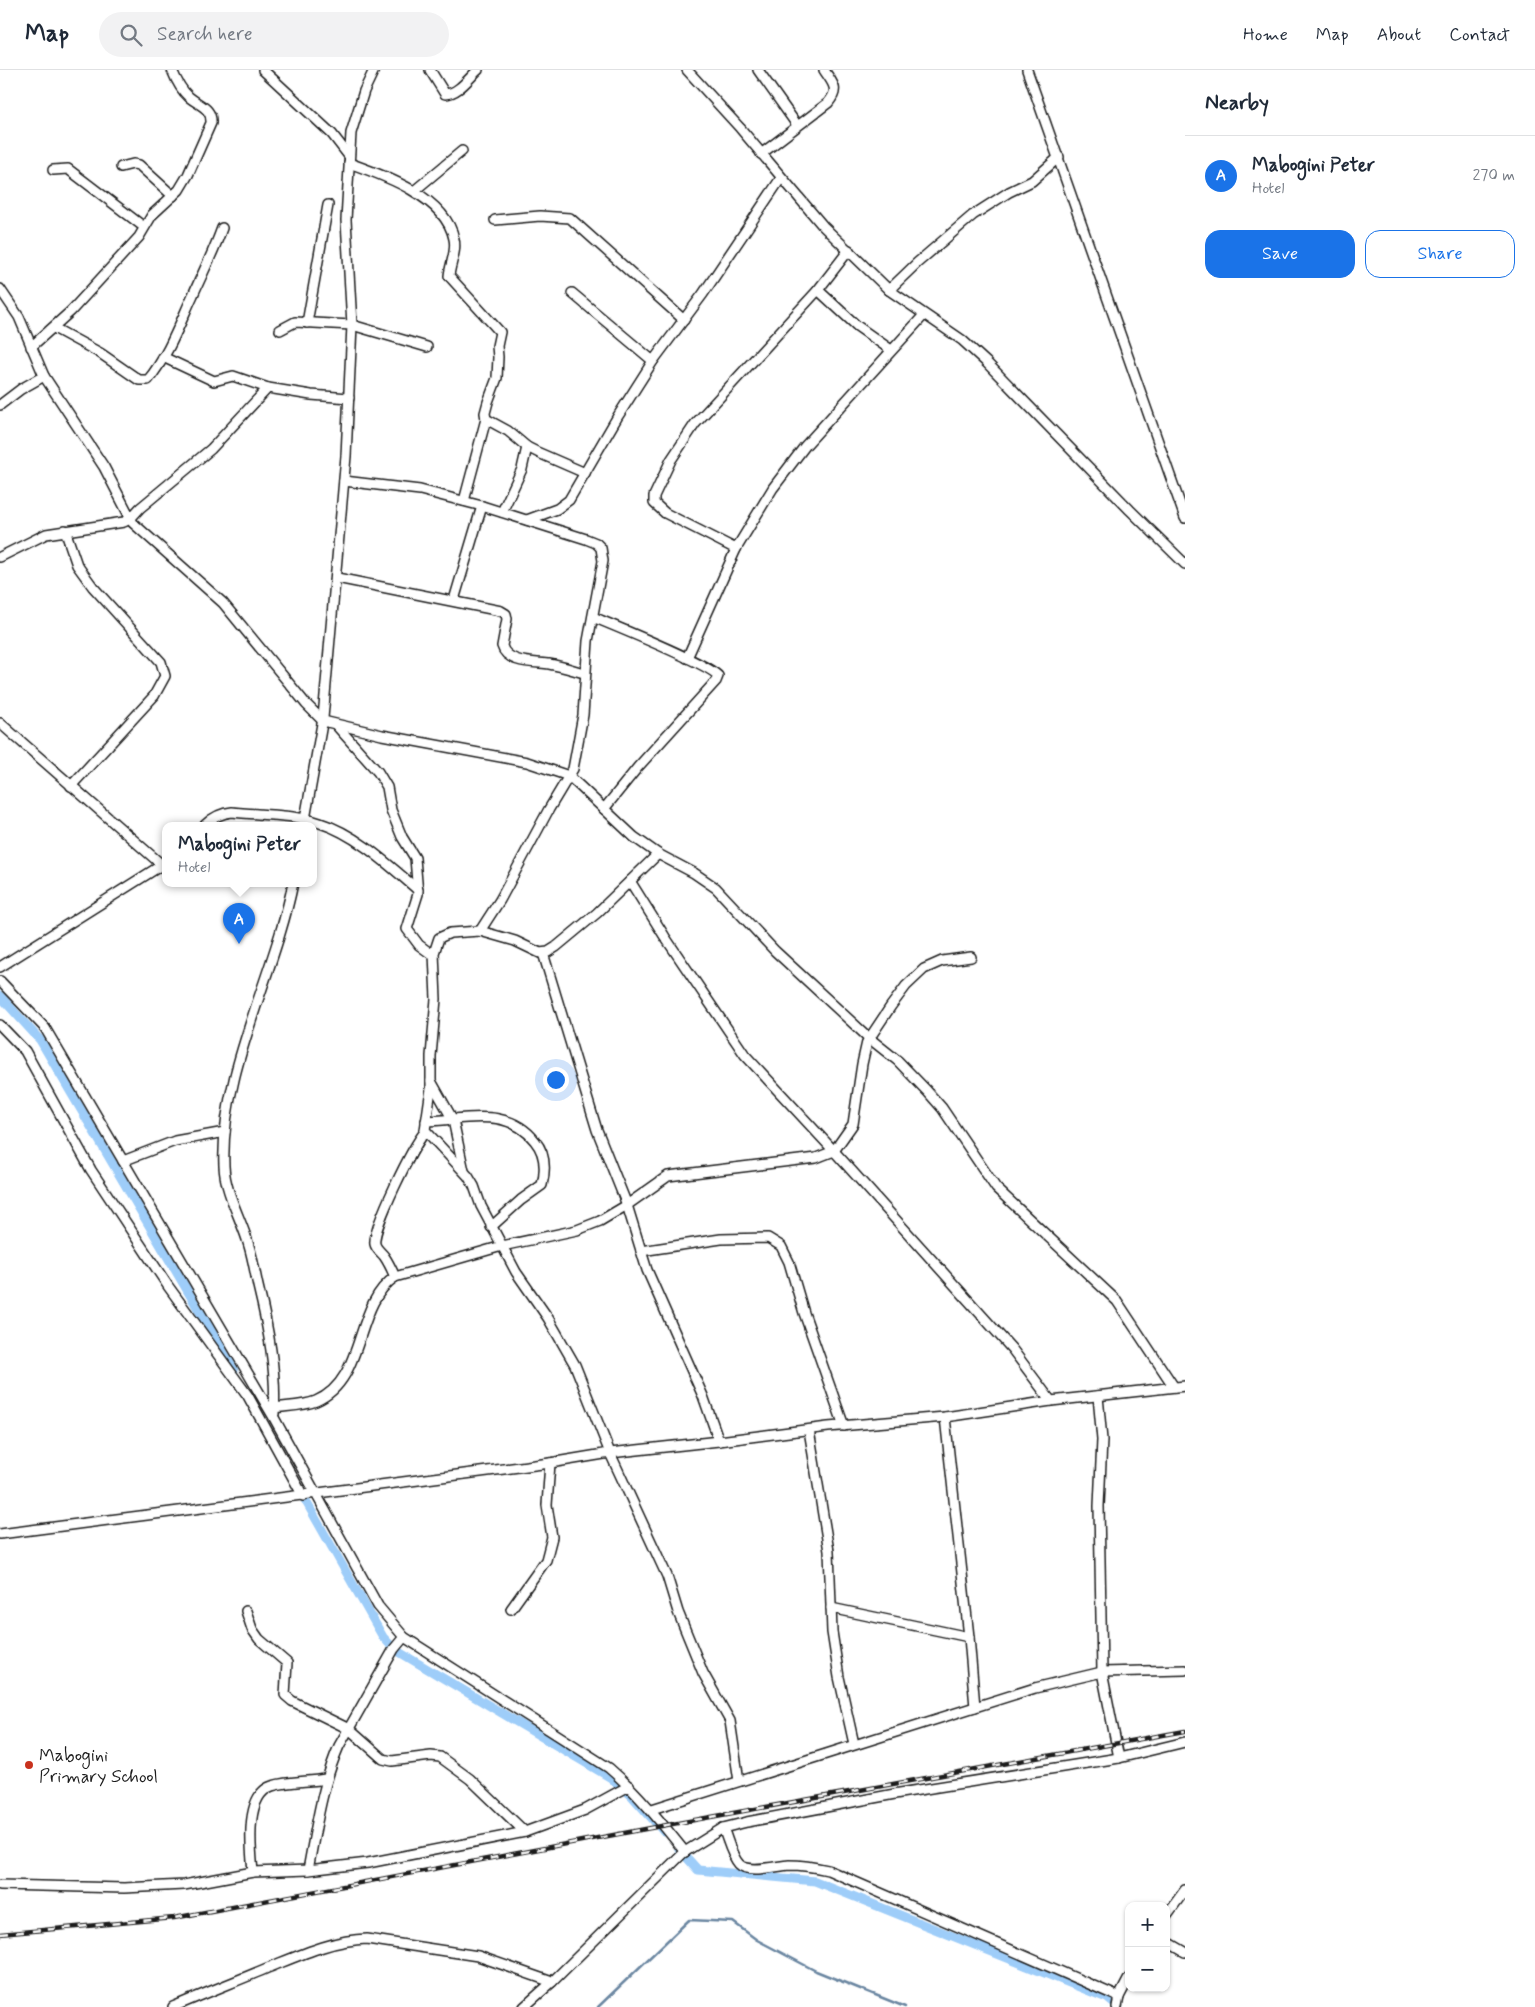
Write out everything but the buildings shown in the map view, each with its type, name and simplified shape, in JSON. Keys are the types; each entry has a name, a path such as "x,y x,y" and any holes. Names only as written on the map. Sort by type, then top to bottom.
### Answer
{"street":[{"path":"30,347 54,328 134,243 152,215 173,196 188,175 211,123 211,118 209,111 188,96 182,89 172,70"},
{"path":"263,70 332,134 349,160 414,191 436,208 446,220 453,233 455,244 449,273 450,279 500,332 497,346 498,367 494,386 488,402 485,414 486,419 464,501"},
{"path":"208,822 222,813 232,812 305,822 323,721 344,481 352,325 346,220 351,133 364,91 374,70"},
{"path":"430,70 445,94 451,94 478,70"},
{"path":"687,70 823,226 889,290 962,340 986,362 1185,564"},
{"path":"758,70 797,125"},
{"path":"761,154 828,103 834,96 835,88 824,70"},
{"path":"1027,70 1185,518"},
{"path":"414,191 462,152"},
{"path":"889,290 917,262 973,214 1008,192 1032,181 1059,157"},
{"path":"121,167 132,164 139,165 173,196"},
{"path":"53,170 68,169 144,227"},
{"path":"527,520 564,506 578,488 618,416 653,361 684,320 781,178"},
{"path":"308,323 328,206"},
{"path":"495,220 540,216 570,218 684,320"},
{"path":"54,328 100,353 139,380 148,380 163,357 207,266 222,228"},
{"path":"736,549 665,513 654,503 654,496 671,460 695,424 818,290 849,250"},
{"path":"0,289 17,312 30,347 44,376 104,467 116,487 130,519 222,603 306,704 323,721 528,762 569,776 634,837 658,854 694,873 716,888 759,935 869,1038 898,1061 934,1099 996,1188 1118,1301 1174,1387"},
{"path":"818,290 857,326 891,350"},
{"path":"572,293 653,361"},
{"path":"687,658 736,549 788,466 924,315"},
{"path":"280,330 292,322 352,325 427,347"},
{"path":"163,357 214,381 233,376 268,388 311,395 349,398"},
{"path":"0,405 21,389 44,376"},
{"path":"0,557 46,534 124,522 130,519 140,508 211,449 268,388"},
{"path":"486,419 508,431 527,447 585,473"},
{"path":"502,512 522,469 527,447"},
{"path":"344,481 420,490 464,501 586,539 596,543 601,548 602,561 588,642 584,673 583,715 575,762 500,900 480,931"},
{"path":"454,600 482,506"},
{"path":"65,530 77,565 93,587 161,662 165,676 154,696 70,786"},
{"path":"337,578 454,600 504,612 507,619 502,646 504,651 510,656 518,660 548,664 584,673"},
{"path":"593,617 687,658 717,673 718,677 638,767 604,809"},
{"path":"0,723 70,786 162,862"},
{"path":"336,724 378,772 386,787 391,810 402,837 415,858 418,890 407,929 419,945 434,956"},
{"path":"317,824 329,826 374,852 418,890"},
{"path":"395,1277 390,1265 376,1246 375,1238 385,1208 417,1143 425,1132 431,1080 436,999 434,948 441,936 450,933 480,931 515,941 543,953 556,947 597,912 658,854"},
{"path":"0,966 162,865"},
{"path":"630,881 665,937 745,1055 834,1150 1012,1349 1051,1401"},
{"path":"274,1412 275,1395 267,1324 250,1246 228,1186 224,1167 225,1132 233,1086 292,887"},
{"path":"543,953 597,1130 627,1205 647,1270 703,1396 719,1441"},
{"path":"274,1412 316,1401 335,1387 347,1372 373,1304 386,1284 395,1277 502,1246 577,1230 600,1221 627,1205 668,1176 816,1158 834,1150 853,1124 862,1064 869,1038 906,986 924,969 942,961 971,957"},
{"path":"0,981 45,1028 123,1162 274,1412 378,1606 404,1637 609,1768 625,1788 652,1810 685,1852"},
{"path":"0,1025 24,1051 91,1170 168,1286 248,1396 303,1496"},
{"path":"431,1080 453,1120 464,1172"},
{"path":"426,1121 494,1118 508,1120 518,1124 530,1134 540,1147 545,1168 542,1185 491,1226"},
{"path":"123,1162 175,1141 225,1132"},
{"path":"425,1132 464,1172 473,1184 477,1198 516,1272 548,1318 575,1365 610,1452 667,1576 678,1612 703,1672 730,1721 739,1781"},
{"path":"641,1252 722,1239 768,1238 776,1241 785,1252 794,1274 804,1313 844,1426"},
{"path":"0,1534 550,1463 610,1452 844,1426 945,1417 1051,1401 1185,1386"},
{"path":"1098,1396 1102,1440 1099,1506 1102,1672 1119,1758"},
{"path":"945,1417 969,1637 974,1707"},
{"path":"809,1430 829,1551 832,1632 839,1677 854,1744"},
{"path":"511,1609 546,1560 552,1538 547,1505 550,1463"},
{"path":"832,1608 969,1637"},
{"path":"246,1611 252,1629 259,1639 287,1663 284,1688 288,1698 349,1728 383,1759 392,1761 431,1756 440,1757 470,1779 525,1832"},
{"path":"308,1870 326,1779 339,1746 394,1649 404,1637"},
{"path":"652,1810 854,1744 1035,1688 1102,1672 1185,1670"},
{"path":"524,2007 685,1852 723,1828 900,1793 1119,1758 1185,1742"},
{"path":"253,1872 250,1840 257,1799 271,1787 326,1779"},
{"path":"0,1885 124,1888 184,1885 253,1872 308,1870 368,1863 525,1832 585,1810 625,1788"},
{"path":"723,1828 735,1858 745,1868 761,1869 807,1866 828,1870 1119,1997"},
{"path":"1170,1911 1185,1890"},
{"path":"173,2007 328,1944 349,1940 367,1939 478,1956 552,1982"},
{"path":"1170,1943 1185,1952"},
{"path":"1117,2007 1119,1997 1125,1986"}],"waterway":[{"path":"0,996 40,1040 234,1370"},
{"path":"300,1491 383,1637 394,1649 611,1778 631,1795 664,1832"},
{"path":"679,1849 698,1870 815,1881 1107,1998 1118,2007"},
{"path":"598,2007 689,1920 733,1922 757,1940 816,1971 905,2007"}],"railway":[{"path":"0,1934 174,1918 656,1827 1185,1731"}],"place":[{"name":"Mabogini Peter","path":"239,944"},
{"name":"Mabogini Primary School","path":"29,1765"}]}
